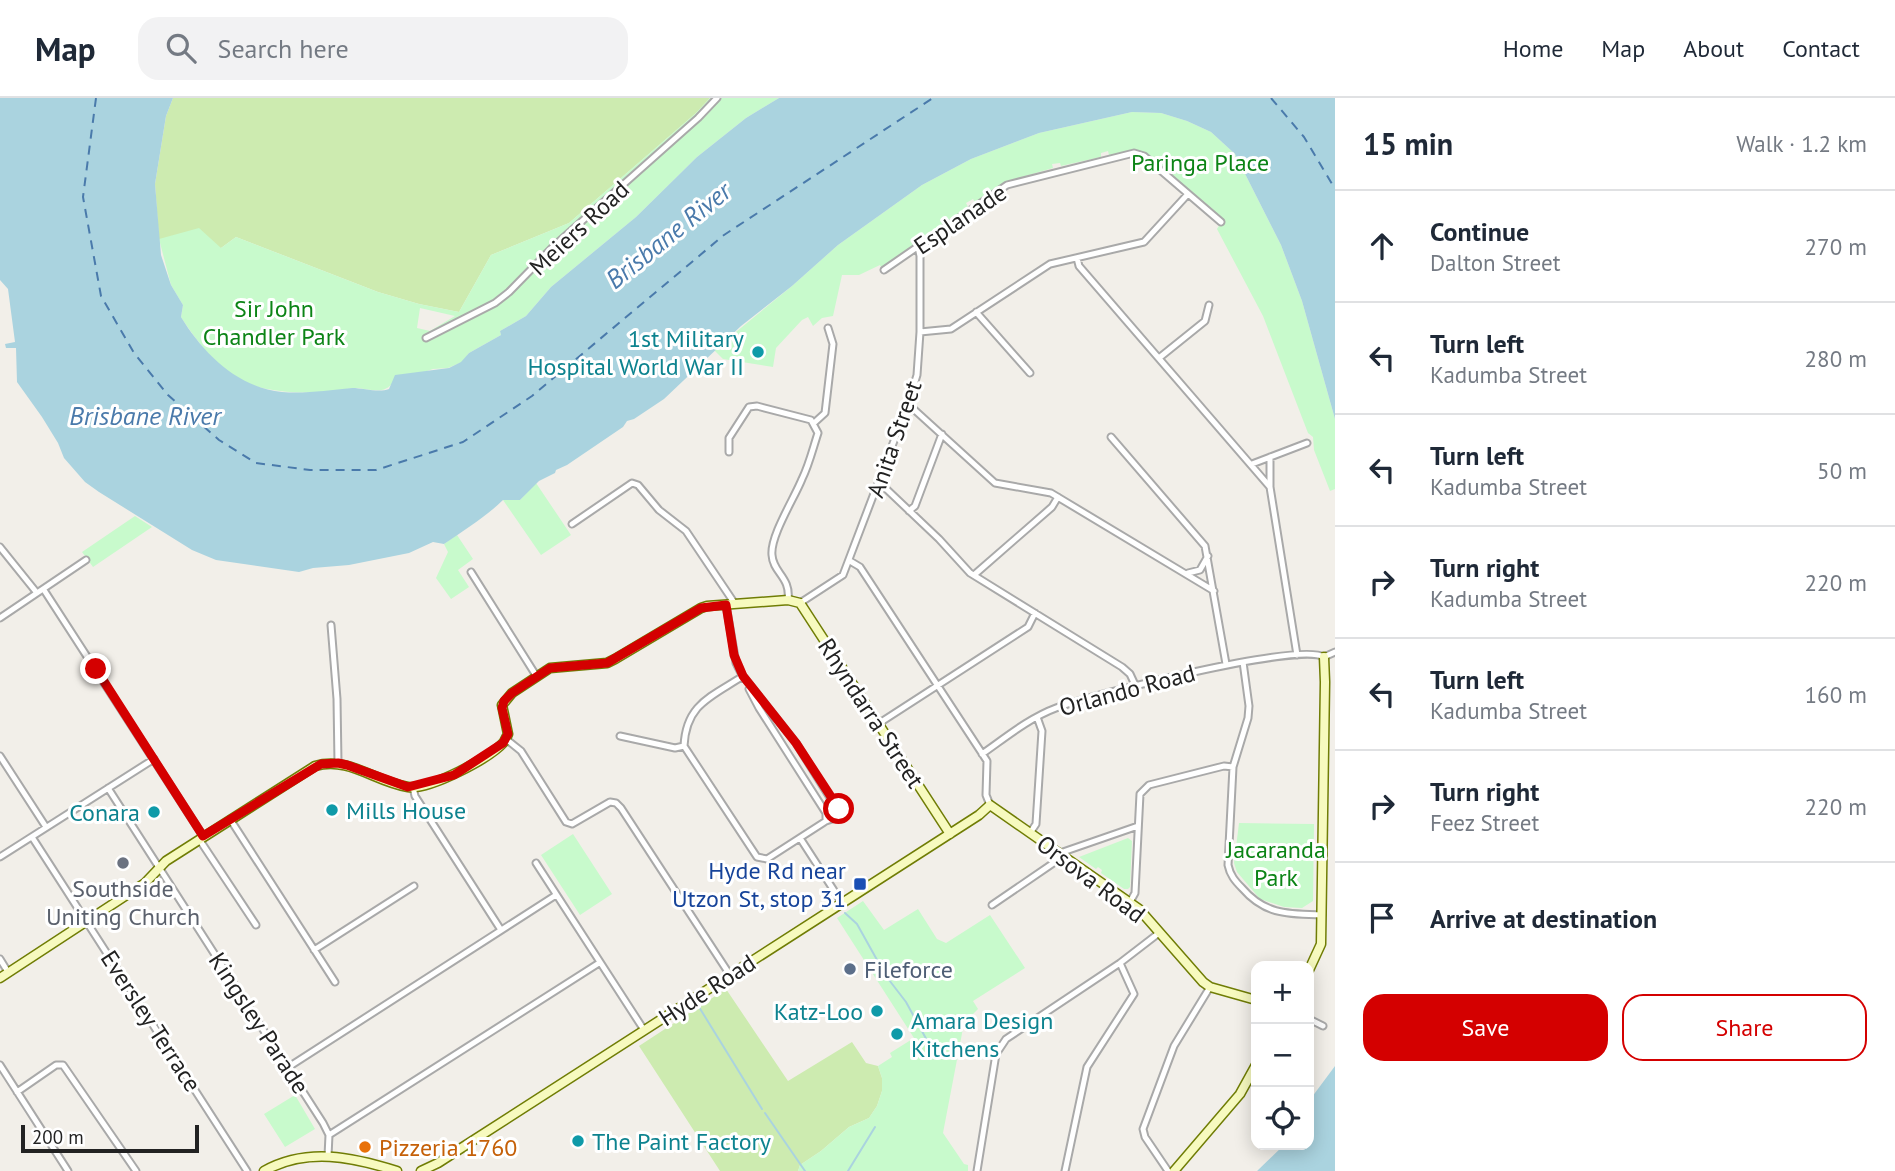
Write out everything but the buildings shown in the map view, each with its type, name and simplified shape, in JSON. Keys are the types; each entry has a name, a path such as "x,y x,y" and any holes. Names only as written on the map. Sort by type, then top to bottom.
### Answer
{"street":[{"name":"Meiers Road","path":"426,338 495,303 509,292 554,246 717,98"},
{"name":"Esplanade","path":"884,270 1007,185 1133,153 1144,156 1221,222"},
{"path":"920,331 951,330 1043,267 1148,240 1188,194"},
{"name":"Anita Street","path":"800,603 844,575 908,404 917,375 920,331 918,247"},
{"path":"1077,258 1079,266 1270,487"},
{"path":"1158,358 1205,321 1209,305"},
{"path":"976,312 1030,373"},
{"path":"814,424 825,413 833,344 828,328"},
{"path":"908,404 995,483 1051,493 1214,591"},
{"path":"729,452 729,438 749,407 757,406 811,420 818,433 802,480 792,496 772,548 774,561 787,581 789,600"},
{"path":"909,511 915,506 942,435"},
{"path":"1111,437 1205,546 1226,664"},
{"path":"1252,464 1307,443"},
{"path":"1270,457 1270,487 1297,655"},
{"path":"572,524 632,483 638,485 659,510 686,531 731,604 734,655 743,676 759,708 826,813 826,821"},
{"path":"880,484 974,575 1122,667 1130,674 1136,687"},
{"path":"974,575 1052,507 1058,497"},
{"path":"0,547 40,591 154,759 256,925"},
{"path":"1185,573 1200,570 1208,556"},
{"path":"0,618 86,560"},
{"path":"850,561 860,567 989,765 986,794 990,805"},
{"path":"471,572 537,677"},
{"path":"0,978 145,883 166,861 315,766 338,763 413,787 459,772 500,747 506,738 507,729 502,708 504,701 555,666 607,663 701,608 789,600 800,603"},
{"name":"Rhyndarra Street","path":"800,603 950,834"},
{"path":"878,724 1028,627 1035,613"},
{"path":"331,625 337,699 338,763"},
{"name":"Orlando Road","path":"982,754 1037,717 1065,705 1226,664 1297,655 1319,654 1324,657 1335,652"},
{"path":"1313,961 1321,944 1324,657"},
{"path":"1243,662 1249,706 1233,767 1228,865 1230,874 1260,906 1287,914 1322,915"},
{"path":"743,676 796,743 839,809 835,818 826,821 770,858 763,859 757,857 684,746 686,725 693,711 699,704 743,676"},
{"path":"1030,833 1036,824 1042,732 1037,717"},
{"path":"620,736 675,748 684,746"},
{"path":"506,738 521,751 566,821 572,824 610,802 621,808 730,975"},
{"path":"0,756 46,827"},
{"path":"0,857 154,759"},
{"path":"1130,902 1135,893 1140,794 1149,785 1224,766 1233,767"},
{"path":"413,787 415,796 501,930"},
{"name":"Kingsley Parade","path":"108,788 329,1135"},
{"name":"Orsova Road","path":"990,805 1139,909 1203,982 1210,987 1251,999"},
{"name":"Hyde Road","path":"421,1171 438,1163 950,834 990,805"},
{"path":"229,819 335,982"},
{"path":"992,905 1052,864 1060,853 1138,826"},
{"name":"Eversley Terrace","path":"32,837 247,1171"},
{"path":"800,838 842,902"},
{"path":"536,863 644,1030"},
{"path":"313,950 414,886"},
{"path":"287,1068 556,895"},
{"path":"977,1171 996,1054 1000,1044 1160,933"},
{"path":"0,959 8,972"},
{"path":"328,1156 329,1135 599,963"},
{"path":"1065,1171 1087,1067 1134,994 1120,963"},
{"path":"1168,1171 1145,1137 1143,1129 1174,1046 1210,987"},
{"path":"1314,1021 1323,1026"},
{"path":"0,1065 68,1171"},
{"path":"17,1092 57,1066 63,1065 136,1171"},
{"path":"1174,1171 1240,1094 1251,1074"},
{"path":"264,1171 291,1159 328,1156 397,1171"},
{"path":"358,1161 380,1171"}],"green space":[{"path":"173,98 710,98 569,223 491,255 459,312 378,292 236,237 221,248 159,239 155,184 166,116"},
{"name":"Sir John Chandler Park","path":"710,98 779,98 746,118 697,157 636,217 551,287 526,316 500,331 501,335 469,353 462,362 448,368 433,369 393,382 381,390 354,388 300,392 266,389 229,373 206,350 181,317 183,305 171,285 159,239 199,228 221,248 236,237 378,292 459,312 491,255 569,223","holes":["420,308 455,316 430,331 417,328"]},
{"name":"Paringa Place","path":"1132,112 1161,113 1187,121 1211,132 1235,154 1281,245 1302,301 1335,419 1335,489 1330,491 1314,450 1313,437 1308,433 1263,316 1217,229 1223,219 1139,150 1109,155 1108,151 1101,153 1101,157 1061,166 1060,163 1052,164 1053,168 1008,181 975,202 973,199 966,203 968,207 881,267 880,265 859,275 842,275 833,316 822,318 813,326 808,317 802,320 776,348 773,367 723,359 714,350 838,245 922,185 971,159 1039,133"},
{"path":"536,483 571,535 541,555 503,500 520,500"},
{"path":"135,516 152,527 93,567 82,552"},
{"path":"457,535 473,559 458,570 469,587 451,599 436,578 448,552 444,544"},
{"name":"Jacaranda Park","path":"1239,823 1314,824 1313,901 1302,908 1284,907 1260,899 1237,872 1234,863"},
{"path":"573,834 612,894 580,915 541,855"},
{"path":"1128,838 1132,841 1128,889 1124,889 1101,873 1102,870 1098,867 1096,869 1079,857"},
{"path":"863,901 884,930 918,909 937,939 946,943 990,915 1025,968 973,1001 978,1009 964,1023 943,1133 964,1164 968,1165 968,1171 798,1171 800,1165 849,1127 869,1118 882,1091 878,1066 892,1057 890,1053 914,1038 837,918"},
{"path":"726,989 788,1081 852,1042 866,1063 878,1066 882,1091 869,1118 849,1127 800,1165 798,1171 720,1171 639,1046"},
{"path":"295,1095 315,1129 285,1147 264,1114"}],"water":[{"name":"Brisbane River","path":"0,98 173,98 166,116 155,184 161,255 171,285 183,305 181,317 211,355 237,376 266,389 300,393 352,388 385,390 389,389 395,375 449,368 461,362 469,353 501,335 500,331 526,316 551,287 636,217 697,157 746,118 779,98 1335,98 1335,419 1302,301 1281,245 1235,154 1211,132 1187,121 1161,113 1132,112 1039,133 971,159 922,185 838,245 741,326 664,399 539,481 520,500 503,500 444,544 433,542 409,553 299,572 216,560 192,550 85,482 64,458 42,417 17,382 16,348 6,348 5,344 15,342 8,289 0,280"},
{"path":"1335,1066 1335,1171 1257,1171 1279,1150 1314,1150 1314,1094"}],"waterway":[{"path":"845,913 857,924 929,1044"},
{"path":"699,1007 762,1109"},
{"path":"765,1113 805,1171"},
{"path":"848,1171 875,1127"}],"ferry route":[{"path":"96,98 83,197 101,296 134,353 168,395 219,440 256,463 310,470 376,470 463,442 532,396 724,235 933,98"},
{"path":"1271,98 1304,137 1335,189"}],"place":[{"name":"1st Military Hospital World War II","path":"758,352"},
{"name":"Mills House","path":"332,810"},
{"name":"Conara","path":"154,812"},
{"name":"Southside Uniting Church","path":"123,863"},
{"name":"Hyde Rd near Utzon St, stop 31","path":"860,884"},
{"name":"Fileforce","path":"850,969"},
{"name":"Katz-Loo","path":"877,1011"},
{"name":"Amara Design Kitchens","path":"897,1034"},
{"name":"The Paint Factory","path":"578,1141"},
{"name":"Pizzeria 1760","path":"365,1147"}],"route":[{"path":"96,669 203,836 321,764 347,765 408,787 454,775 500,747 508,734 502,708 504,701 550,668 607,663 701,608 726,605 734,655 743,676 796,743 839,809"}]}
